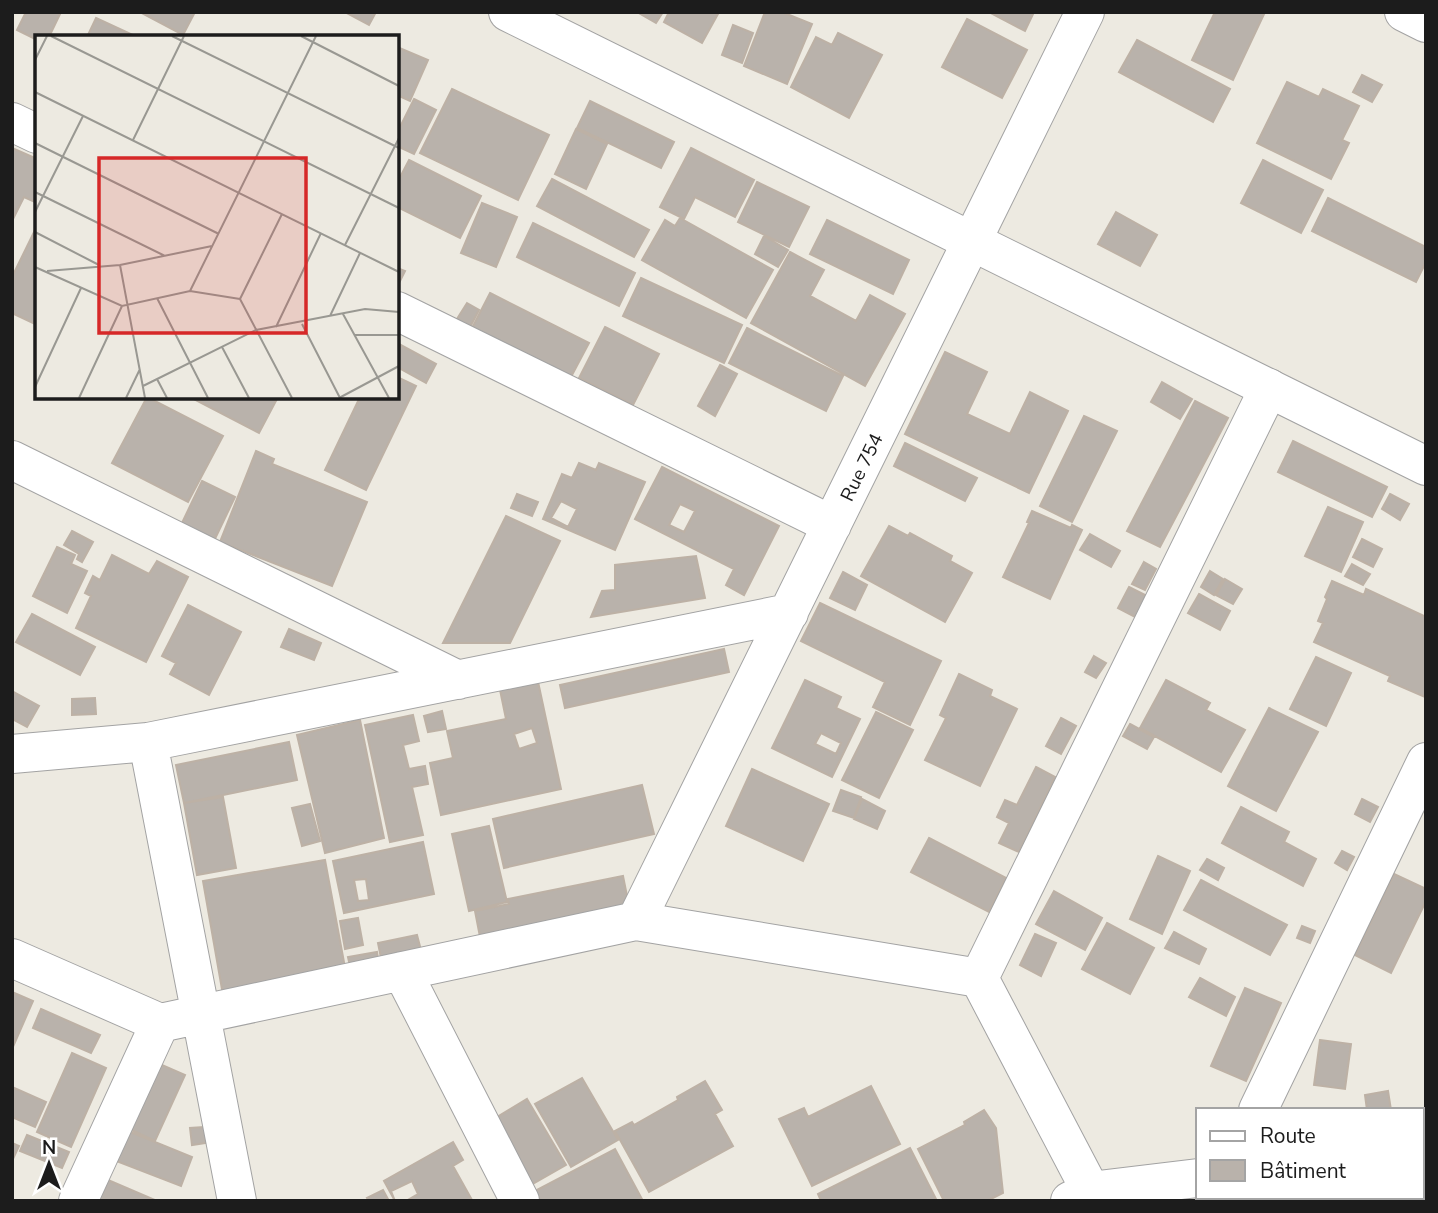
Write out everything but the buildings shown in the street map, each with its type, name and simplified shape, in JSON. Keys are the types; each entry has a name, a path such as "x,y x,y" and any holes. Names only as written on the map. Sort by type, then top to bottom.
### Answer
{"street":[{"path":"508,12 1426,466"},
{"name":"Rue 754","path":"636,921 1085,12"},
{"path":"1404,12 1426,23"},
{"path":"12,122 35,133"},
{"path":"399,312 832,525"},
{"path":"979,978 1269,388"},
{"path":"12,460 458,680"},
{"path":"15,752 148,743 789,613"},
{"path":"148,743 237,1201"},
{"path":"1259,1108 1426,762"},
{"path":"12,958 160,1023 636,921 979,978"},
{"path":"402,971 520,1201"},
{"path":"979,978 1085,1197 1196,1178"},
{"path":"78,1201 160,1023"}]}
